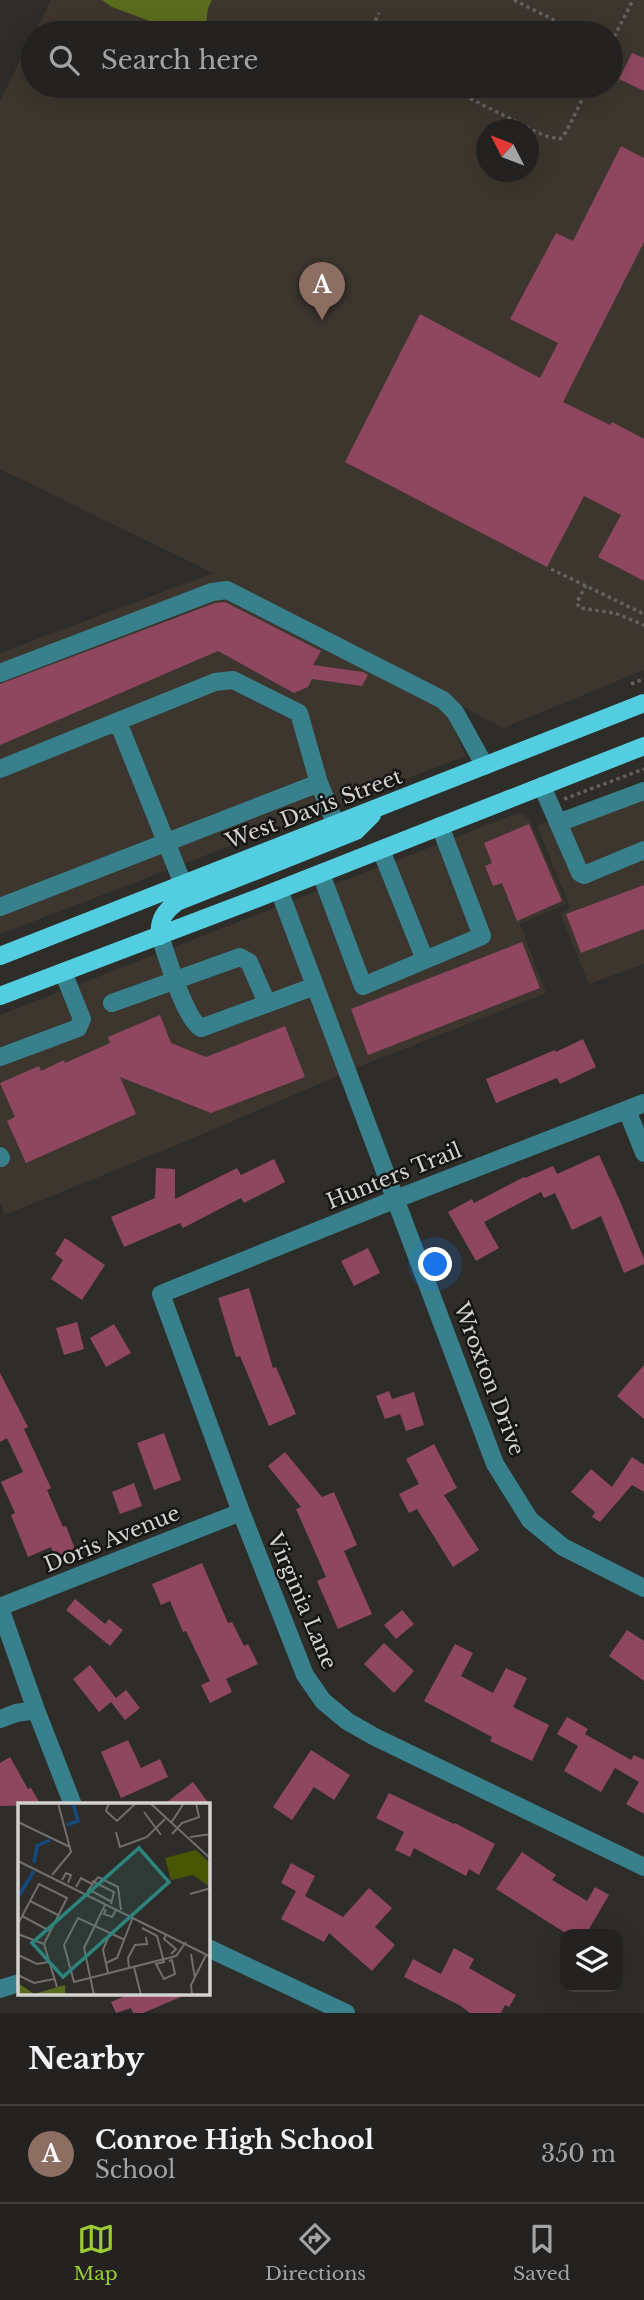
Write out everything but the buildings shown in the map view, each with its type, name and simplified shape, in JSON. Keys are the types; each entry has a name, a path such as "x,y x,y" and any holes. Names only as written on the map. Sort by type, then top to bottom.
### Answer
{"main road":[{"name":"West Davis Street","path":"0,956 644,704"},
{"path":"0,996 321,874 644,746"},
{"path":"160,936 162,916 177,902 356,831 380,807"}],"street":[{"path":"0,673 212,592 227,590 443,699 455,712 485,766"},
{"path":"0,769 215,682 233,680 299,713 319,783 336,825"},
{"path":"118,722 183,884"},
{"path":"0,907 319,783"},
{"path":"542,786 580,873 584,874 644,850"},
{"path":"558,823 644,791"},
{"path":"321,874 363,986 482,936 440,826"},
{"path":"381,850 425,960"},
{"name":"Wroxton Drive","path":"279,890 495,1464 530,1520 563,1547 644,1588"},
{"path":"160,936 194,1024 201,1028 315,986"},
{"path":"112,1003 240,957 249,962 267,1003"},
{"path":"0,1057 78,1028 82,1019 62,972"},
{"name":"Hunters Trail","path":"161,1294 644,1103"},
{"path":"627,1110 644,1153"},
{"name":"Virginia Lane","path":"161,1294 304,1675 323,1701 347,1721 373,1736 644,1867"},
{"name":"Doris Avenue","path":"0,1607 241,1512"},
{"path":"0,1607 72,1803"},
{"path":"0,1719 36,1710"},
{"path":"210,1949 346,2013"},
{"path":"0,1989 18,1983"}],"path":[{"path":"514,0 556,21"},
{"path":"622,21 633,0"},
{"path":"375,21 379,13"},
{"path":"469,98 545,136 560,139 583,98"},
{"path":"551,569 644,614"},
{"path":"586,585 577,602 579,608 615,612 644,625"},
{"path":"631,684 644,679"},
{"path":"550,805 644,769"}],"shaded area":[{"path":"51,0 644,0 644,670 503,728 437,693 466,756 0,934 0,653 213,573 0,469 0,101 21,59 21,98 623,98 623,21 40,21"},
{"path":"644,785 644,964 589,984 560,913 570,908 537,826"},
{"path":"520,812 529,819 566,904 520,924 546,993 358,1067 5,1215 0,1202 0,1015"}],"green space":[{"path":"102,0 212,0 206,21 150,21 112,7"}],"place":[{"name":"Conroe High School","path":"322,320"}]}
